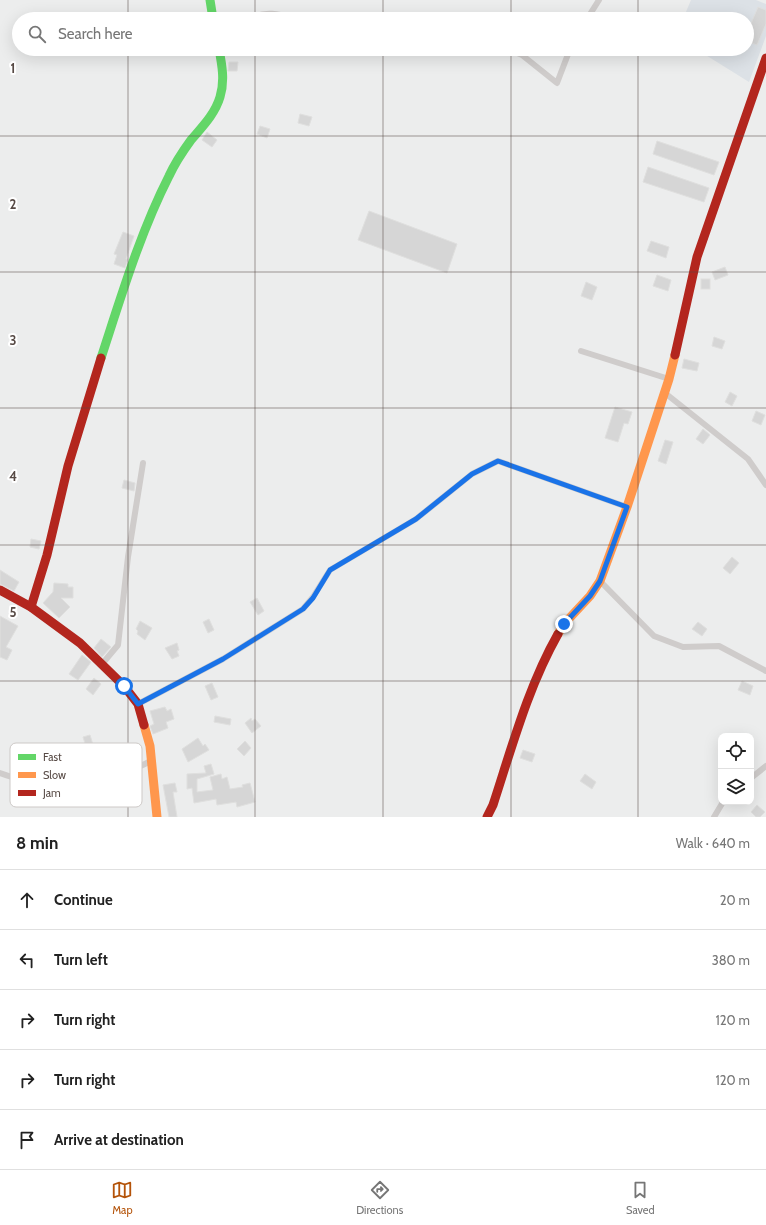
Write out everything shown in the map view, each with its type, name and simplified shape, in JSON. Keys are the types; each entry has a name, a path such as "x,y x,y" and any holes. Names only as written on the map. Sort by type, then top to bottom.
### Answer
{"main road":[{"path":"210,0 212,12"},
{"path":"31,607 47,557 67,468 86,407 152,217 165,183 177,162 213,115 223,92 224,70 221,56"},
{"path":"487,817 493,805 532,686 544,658 564,624 590,596 600,581 627,507 665,393 697,257 766,58"},
{"path":"0,590 31,607 80,643 124,686 138,704 150,746 157,817"}],"street":[{"path":"591,12 599,0"},
{"path":"523,56 557,83 567,56"},
{"path":"581,351 669,379"},
{"path":"665,393 748,459 766,485"},
{"path":"138,704 223,659 303,609 313,598 330,570 416,519 472,474 498,461 627,507"},
{"path":"102,664 118,646 128,557 143,463"},
{"path":"600,581 654,636 683,647 720,646 766,671"},
{"path":"142,765 151,761"},
{"path":"754,776 766,766"},
{"path":"0,773 10,776"},
{"path":"714,817 722,805"}],"shaded area":[{"path":"691,0 756,0 766,4 766,36 749,82 707,56 754,56 754,12 686,12"}],"building":[{"path":"758,7 766,10 766,24 757,45 754,44 754,16"},
{"path":"229,62 238,62 237,71 228,71"},
{"path":"300,114 312,117 309,126 298,123"},
{"path":"260,126 270,129 267,138 257,134"},
{"path":"207,132 217,140 212,147 202,140"},
{"path":"657,141 719,162 714,175 653,154"},
{"path":"648,167 709,188 704,202 643,182"},
{"path":"369,211 457,244 447,273 358,240"},
{"path":"123,232 134,236 126,259 128,259 125,268 114,264 117,255 114,254"},
{"path":"651,241 669,247 666,258 647,251"},
{"path":"725,267 728,275 715,280 712,272"},
{"path":"657,275 671,280 668,291 653,286"},
{"path":"701,279 710,279 710,289 701,289"},
{"path":"586,282 597,287 592,300 581,296"},
{"path":"714,337 725,341 722,349 712,346"},
{"path":"684,359 699,363 697,371 682,368"},
{"path":"730,392 737,396 732,406 725,402"},
{"path":"615,407 632,412 628,424 624,423 618,442 605,438"},
{"path":"756,411 765,415 761,425 752,421"},
{"path":"703,429 710,435 703,444 696,439"},
{"path":"665,440 673,442 666,464 658,461"},
{"path":"124,480 135,483 134,491 122,488"},
{"path":"31,539 41,541 39,549 30,547"},
{"path":"732,557 739,563 730,574 723,568"},
{"path":"0,570 19,582 14,591 0,584"},
{"path":"54,583 68,584 68,587 73,587 73,598 61,598 70,607 59,618 43,603 53,592"},
{"path":"257,598 264,611 258,615 250,602"},
{"path":"0,616 18,626 6,647 12,650 7,660 0,657"},
{"path":"209,619 214,630 208,633 203,622"},
{"path":"140,621 152,628 145,640 137,634 138,631 136,629"},
{"path":"698,622 707,629 702,636 692,629"},
{"path":"101,639 111,647 102,657 94,648"},
{"path":"177,643 179,650 177,651 179,656 172,659 165,648"},
{"path":"82,655 91,662 78,680 69,674"},
{"path":"94,678 101,684 93,695 86,689"},
{"path":"742,681 753,686 750,695 738,690"},
{"path":"212,683 218,697 211,700 205,686"},
{"path":"165,707 167,711 171,709 174,719 166,722 168,728 153,734 150,726 154,724 150,711"},
{"path":"215,716 231,719 230,725 214,722"},
{"path":"251,718 252,721 255,719 261,726 252,733 245,723"},
{"path":"90,735 92,743 85,743 83,737"},
{"path":"198,738 203,746 205,744 209,750 188,762 182,749"},
{"path":"245,741 251,748 244,756 237,749"},
{"path":"523,750 535,754 532,762 520,758"},
{"path":"211,764 214,774 197,779 197,792 213,790 210,777 221,774 222,779 227,777 230,789 243,787 242,785 250,783 255,802 237,807 236,802 217,805 216,799 194,803 192,788 187,789 187,774 206,773 204,766"},
{"path":"585,774 596,782 592,789 580,781"},
{"path":"175,783 177,792 173,792 177,817 169,817 163,785"},
{"path":"757,805 765,812 760,817 756,817 751,812"}],"traffic: fast":[{"path":"210,0 212,12"},
{"path":"101,358 140,243 171,171 191,140 208,120 218,103 222,91 223,79 220,56"}],"traffic: slow":[{"path":"558,634 564,624 590,596 600,581 627,507 669,379 675,355"},
{"path":"144,725 150,746 157,817"}],"traffic: jam":[{"path":"675,355 697,257 766,58"},
{"path":"31,607 47,555 68,466 101,358"},
{"path":"0,590 31,607 80,643 124,686 138,704 144,725"},
{"path":"487,817 493,805 529,696 547,654 558,634"}],"route":[{"path":"124,686 138,704 223,659 303,609 313,598 330,570 416,519 472,474 498,461 627,507 600,581 590,596 564,624"}]}
